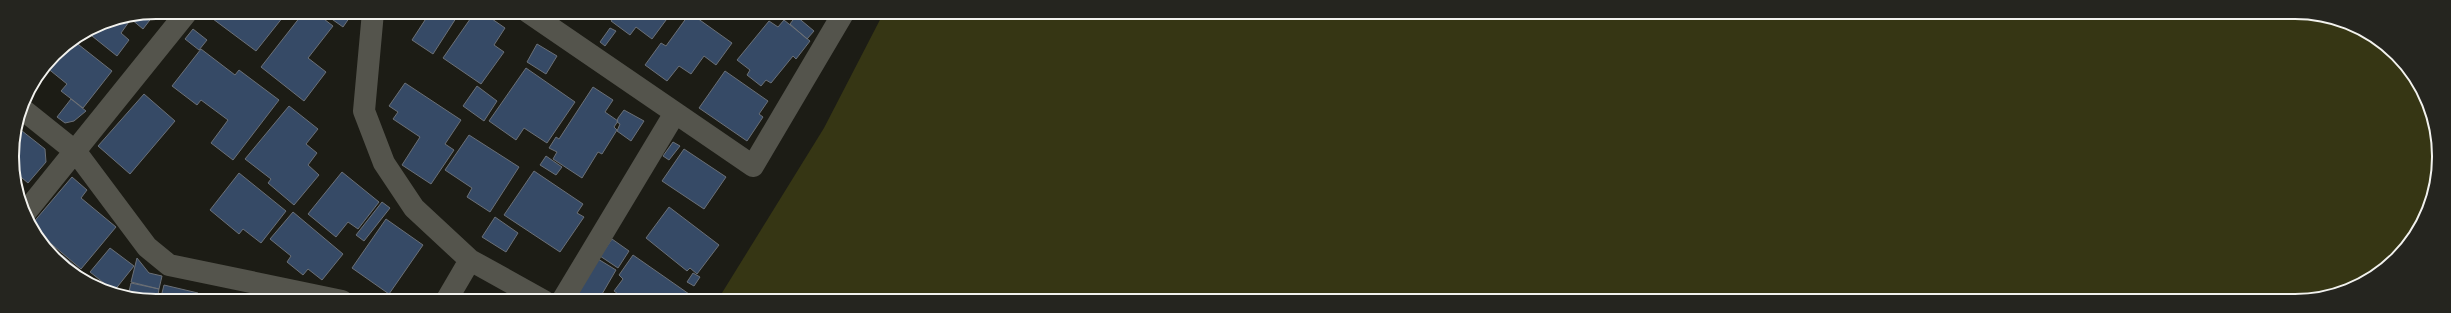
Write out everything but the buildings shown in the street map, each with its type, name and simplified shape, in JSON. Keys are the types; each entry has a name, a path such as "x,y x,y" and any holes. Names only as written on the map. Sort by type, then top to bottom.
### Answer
{"street":[{"path":"29,208 76,152 181,19"},
{"path":"373,19 364,111 384,163 414,208 470,260 531,294"},
{"path":"538,19 753,166 840,19"},
{"path":"27,112 76,152 147,247 169,265 308,294"},
{"path":"566,294 675,113"},
{"path":"450,294 470,260"}],"shaded area":[{"path":"880,19 2303,19 2339,26 2355,33 2371,42 2392,59 2414,88 2425,112 2431,139 2432,165 2425,201 2418,217 2409,233 2392,254 2371,271 2347,284 2303,294 721,294 824,128"}]}
